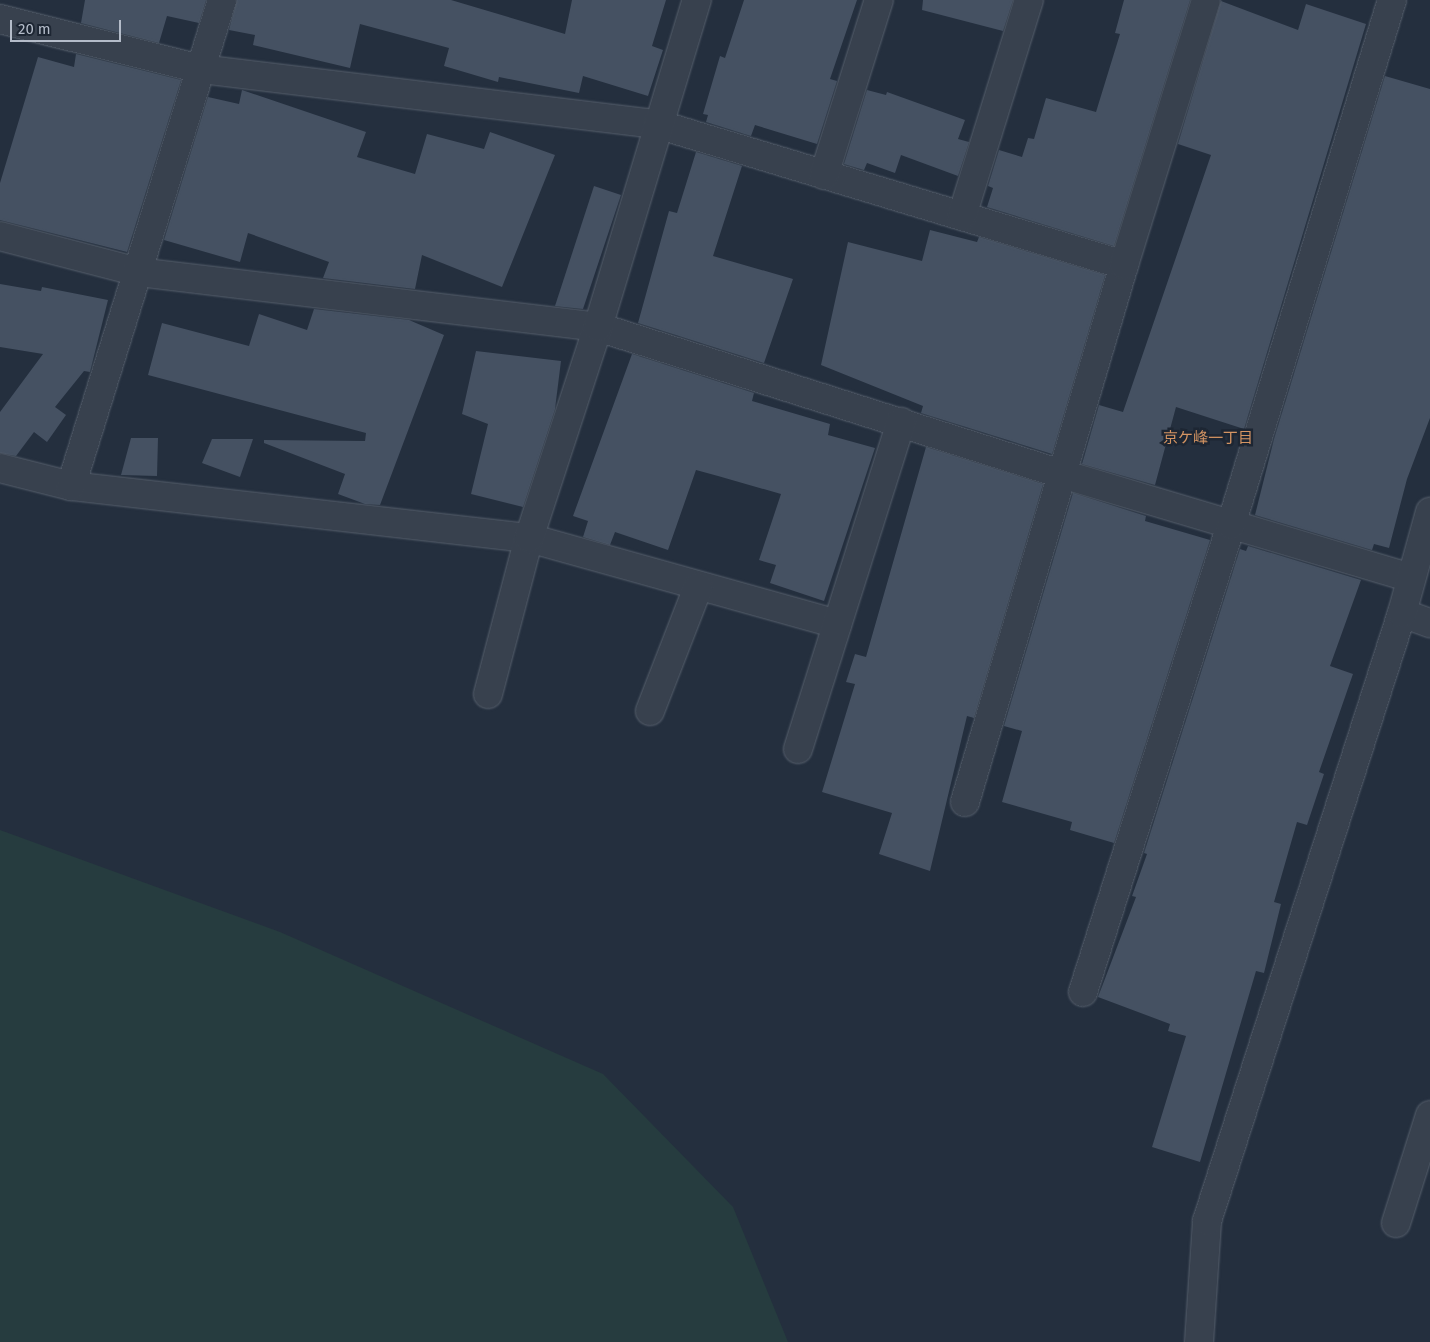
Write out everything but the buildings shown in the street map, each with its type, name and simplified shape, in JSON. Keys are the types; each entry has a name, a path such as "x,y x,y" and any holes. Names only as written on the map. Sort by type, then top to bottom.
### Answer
{"street":[{"path":"71,486 222,0"},
{"path":"488,694 528,538 598,327 658,124 698,0"},
{"path":"824,175 878,0"},
{"path":"962,216 1029,0"},
{"path":"965,802 1124,265 1206,0"},
{"path":"1083,992 1232,525 1392,0"},
{"path":"0,19 201,69 658,124 1124,265"},
{"path":"0,236 138,272 598,327 1062,474 1410,578"},
{"path":"798,749 901,422"},
{"path":"0,468 71,486 528,538 698,587 837,624"},
{"path":"1199,1342 1207,1221 1402,614 1410,578 1430,512"},
{"path":"650,711 698,587"},
{"path":"1402,614 1430,623"},
{"path":"1396,1224 1430,1115"}],"green space":[{"path":"0,830 280,932 603,1074 733,1207 788,1342 0,1342"}],"district":[{"name":"京ケ峰一丁目","path":"1208,439"}]}
